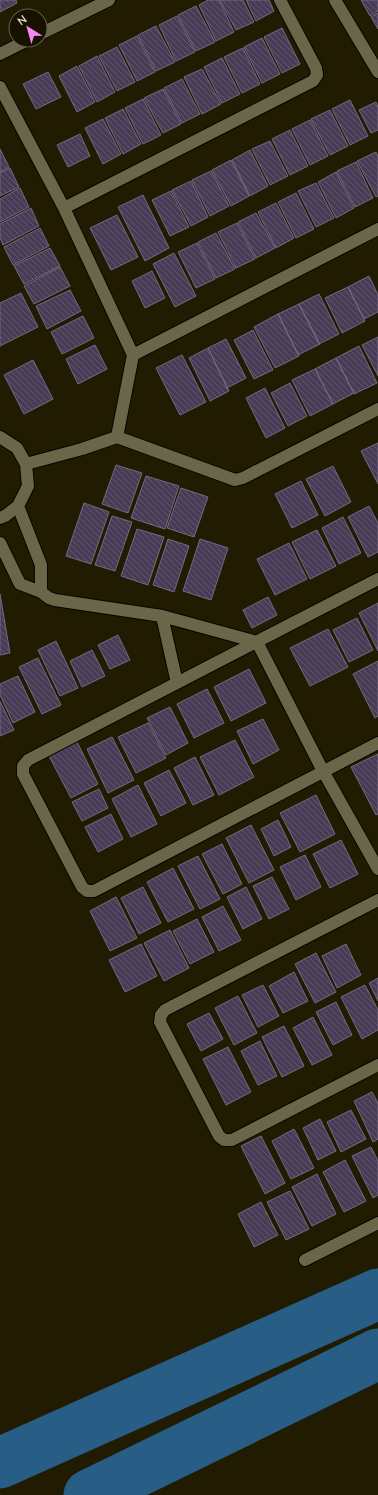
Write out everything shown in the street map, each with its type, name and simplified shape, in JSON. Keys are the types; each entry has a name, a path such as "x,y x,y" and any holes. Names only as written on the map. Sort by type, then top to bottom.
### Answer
{"street":[{"path":"48,30 109,0"},
{"path":"64,208 313,81 317,75 316,68 280,0"},
{"path":"335,0 378,72"},
{"path":"0,54 12,48"},
{"path":"0,87 64,208 133,355 117,437"},
{"path":"133,355 378,229"},
{"path":"26,464 82,449 117,437 235,480 243,478 378,409"},
{"path":"0,437 17,448 26,464 28,486 18,506 0,518"},
{"path":"18,506 41,565 41,592"},
{"path":"0,543 20,584 41,592 49,598 162,616 257,642 323,771 378,869"},
{"path":"378,579 28,760 23,766 23,774 82,887 87,891 94,891 378,743"},
{"path":"162,616 177,683"},
{"path":"378,900 165,1010 161,1015 160,1022 219,1136 224,1140 232,1140 378,1065"},
{"path":"305,1260 378,1222"}],"building":[{"path":"0,0 16,0 17,3 0,12"},
{"path":"208,0 219,0 234,32 216,41 199,5"},
{"path":"220,0 243,0 254,22 236,30"},
{"path":"246,0 269,0 274,11 256,21"},
{"path":"361,0 378,0 378,11 370,16"},
{"path":"196,6 215,42 196,51 178,15"},
{"path":"378,13 378,29 371,17"},
{"path":"177,16 195,52 176,61 159,25"},
{"path":"156,26 175,62 156,71 138,35"},
{"path":"282,28 300,64 282,73 264,37"},
{"path":"137,36 155,72 137,81 119,45"},
{"path":"262,38 280,74 262,83 244,47"},
{"path":"117,47 135,82 117,91 99,56"},
{"path":"243,48 260,84 242,93 224,57"},
{"path":"97,56 115,92 97,102 79,66"},
{"path":"222,58 240,94 222,103 204,67"},
{"path":"77,66 95,102 77,112 59,76"},
{"path":"202,69 221,104 202,114 184,77"},
{"path":"48,72 61,97 36,109 23,84"},
{"path":"182,79 200,114 182,123 164,88"},
{"path":"163,89 181,124 163,133 144,98"},
{"path":"143,99 161,135 143,144 125,108"},
{"path":"350,100 368,136 350,145 332,109"},
{"path":"376,102 378,107 378,130 371,133 359,110"},
{"path":"123,109 141,144 123,154 105,118"},
{"path":"330,110 348,146 330,155 311,119"},
{"path":"103,119 121,154 103,164 85,128"},
{"path":"310,120 328,156 310,165 292,129"},
{"path":"290,130 308,166 290,175 272,139"},
{"path":"80,134 90,156 68,167 57,145"},
{"path":"270,141 288,176 270,185 252,149"},
{"path":"0,149 9,167 0,172"},
{"path":"250,150 268,186 250,196 232,160"},
{"path":"376,152 378,157 378,196 376,197 357,161"},
{"path":"231,160 249,196 231,206 212,170"},
{"path":"356,162 373,198 355,207 337,171"},
{"path":"10,168 19,187 0,196 0,173"},
{"path":"211,171 229,206 210,216 192,180"},
{"path":"336,172 354,208 336,218 318,182"},
{"path":"191,181 208,217 191,226 172,190"},
{"path":"316,183 334,218 316,227 298,191"},
{"path":"20,188 29,207 0,222 0,199"},
{"path":"171,191 189,227 170,236 152,200"},
{"path":"296,193 314,229 296,238 278,202"},
{"path":"143,195 169,248 145,261 118,207"},
{"path":"276,203 294,238 276,248 258,212"},
{"path":"31,208 39,226 3,245 0,238 0,224"},
{"path":"256,213 275,248 256,258 238,222"},
{"path":"117,215 138,257 111,270 90,228"},
{"path":"237,223 255,259 236,268 218,232"},
{"path":"40,228 49,246 13,265 4,247"},
{"path":"216,233 235,269 216,278 198,242"},
{"path":"197,243 215,279 196,288 178,252"},
{"path":"50,248 60,266 24,284 14,266"},
{"path":"174,253 196,296 175,307 153,264"},
{"path":"60,267 70,286 34,304 24,286"},
{"path":"152,271 165,298 145,308 132,281"},
{"path":"369,276 378,295 378,312 364,319 348,287"},
{"path":"348,287 365,321 342,333 325,298"},
{"path":"70,290 81,311 47,329 36,306"},
{"path":"21,293 38,327 0,346 0,303"},
{"path":"319,294 339,334 319,344 299,304"},
{"path":"299,304 320,344 298,355 278,314"},
{"path":"278,314 299,356 275,368 254,327"},
{"path":"83,316 94,338 62,354 51,332"},
{"path":"253,330 273,370 254,379 234,340"},
{"path":"378,337 378,376 362,345"},
{"path":"226,339 246,378 227,388 208,348"},
{"path":"95,345 107,369 78,384 66,359"},
{"path":"359,346 377,383 354,394 336,358"},
{"path":"208,348 229,391 210,401 189,358"},
{"path":"182,355 206,402 180,415 156,368"},
{"path":"336,358 354,393 333,404 315,369"},
{"path":"33,360 53,399 24,414 4,375"},
{"path":"315,369 333,404 310,416 292,380"},
{"path":"290,383 307,416 288,426 271,393"},
{"path":"265,388 285,428 266,438 246,398"},
{"path":"378,443 378,484 361,451"},
{"path":"116,465 142,473 128,513 102,504"},
{"path":"333,466 351,502 325,516 306,479"},
{"path":"146,476 179,486 165,529 131,518"},
{"path":"301,481 318,515 292,528 275,494"},
{"path":"181,488 208,497 194,537 167,528"},
{"path":"84,503 109,512 91,564 66,556"},
{"path":"369,506 378,523 378,552 368,557 348,517"},
{"path":"112,516 132,522 115,571 95,565"},
{"path":"343,517 361,553 339,564 322,528"},
{"path":"137,529 164,537 148,585 121,576"},
{"path":"317,530 336,566 310,579 292,542"},
{"path":"168,539 189,546 174,592 153,585"},
{"path":"200,539 228,548 211,600 183,591"},
{"path":"289,543 307,579 275,595 257,559"},
{"path":"0,594 10,653 0,655"},
{"path":"268,597 277,615 252,628 243,610"},
{"path":"378,603 378,651 359,613"},
{"path":"357,618 373,650 349,662 333,630"},
{"path":"328,629 348,667 310,686 290,648"},
{"path":"118,635 130,660 110,669 98,645"},
{"path":"56,641 78,688 60,696 38,650"},
{"path":"92,650 105,676 82,687 70,661"},
{"path":"38,658 61,705 42,714 19,667"},
{"path":"378,661 378,716 375,718 353,674"},
{"path":"249,669 266,703 231,721 214,687"},
{"path":"18,676 35,712 13,723 0,695 0,684"},
{"path":"207,689 224,723 194,738 177,704"},
{"path":"0,701 14,730 0,736"},
{"path":"170,707 188,743 166,755 147,718"},
{"path":"263,719 279,750 253,764 237,731"},
{"path":"148,723 166,758 136,773 118,737"},
{"path":"112,737 134,780 108,793 87,749"},
{"path":"235,740 254,777 219,795 200,757"},
{"path":"77,742 98,784 71,798 49,756"},
{"path":"378,754 378,814 376,815 351,767"},
{"path":"195,757 214,795 193,805 174,768"},
{"path":"169,770 186,803 161,816 144,783"},
{"path":"138,785 157,824 131,837 112,799"},
{"path":"99,789 108,808 82,821 72,802"},
{"path":"316,795 335,834 300,852 280,813"},
{"path":"111,814 123,839 98,852 85,827"},
{"path":"278,820 291,847 274,856 261,829"},
{"path":"251,825 274,870 249,883 226,838"},
{"path":"341,840 358,874 330,888 313,854"},
{"path":"222,844 242,884 223,894 202,854"},
{"path":"305,855 321,887 296,900 280,867"},
{"path":"198,856 220,899 200,909 178,866"},
{"path":"173,868 194,909 168,922 147,882"},
{"path":"272,877 289,909 269,919 253,886"},
{"path":"143,887 161,923 139,934 121,898"},
{"path":"246,887 262,919 243,929 227,897"},
{"path":"116,897 137,938 110,951 90,911"},
{"path":"223,906 241,940 219,951 202,917"},
{"path":"197,919 214,952 190,964 173,931"},
{"path":"170,930 189,968 164,981 144,943"},
{"path":"141,944 157,976 125,992 109,960"},
{"path":"346,944 361,975 337,988 322,956"},
{"path":"316,953 336,992 315,1003 295,964"},
{"path":"294,972 308,1001 283,1013 269,986"},
{"path":"378,978 378,1001 369,983"},
{"path":"263,985 279,1016 258,1027 242,995"},
{"path":"365,985 378,1010 378,1030 362,1039 341,997"},
{"path":"238,996 257,1033 234,1045 215,1008"},
{"path":"336,1002 352,1035 333,1045 316,1012"},
{"path":"209,1013 223,1039 201,1051 187,1024"},
{"path":"313,1017 332,1055 312,1065 293,1028"},
{"path":"284,1026 304,1066 282,1077 262,1037"},
{"path":"260,1041 277,1076 258,1085 241,1051"},
{"path":"228,1047 251,1092 226,1105 203,1059"},
{"path":"372,1092 378,1103 378,1139 373,1142 354,1101"},
{"path":"351,1110 366,1139 341,1152 327,1122"},
{"path":"320,1119 336,1151 318,1160 303,1128"},
{"path":"294,1129 314,1168 291,1179 272,1141"},
{"path":"261,1136 285,1183 265,1194 241,1146"},
{"path":"371,1147 378,1161 378,1195 373,1198 352,1156"},
{"path":"345,1160 366,1201 344,1212 323,1172"},
{"path":"317,1174 336,1214 312,1226 292,1187"},
{"path":"290,1191 309,1229 286,1240 267,1202"},
{"path":"261,1202 278,1235 254,1247 238,1214"}],"waterway":[{"path":"0,1463 378,1294"},
{"path":"89,1495 378,1354"}]}
